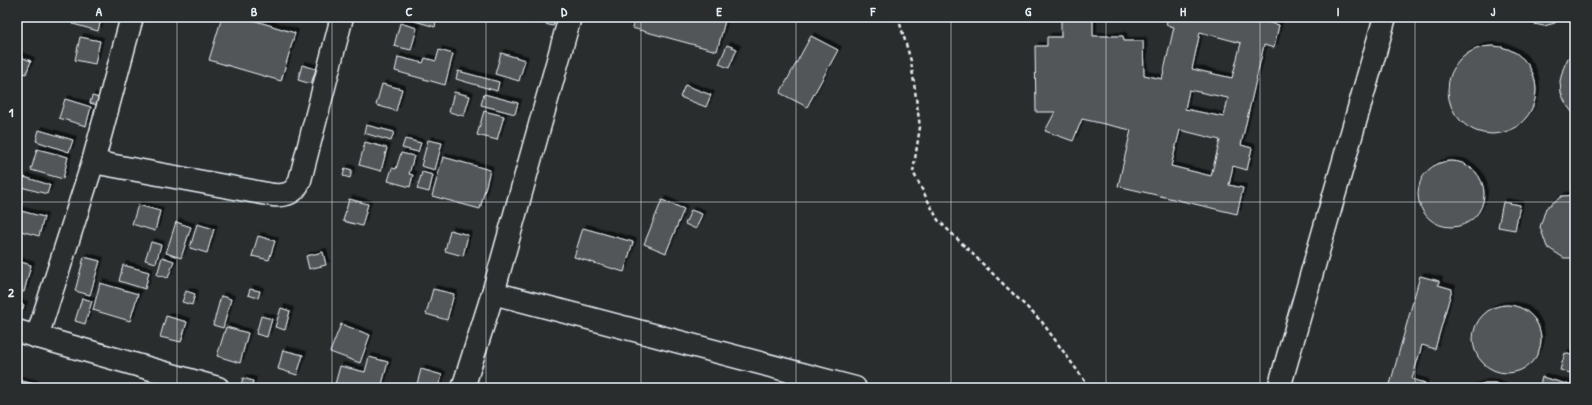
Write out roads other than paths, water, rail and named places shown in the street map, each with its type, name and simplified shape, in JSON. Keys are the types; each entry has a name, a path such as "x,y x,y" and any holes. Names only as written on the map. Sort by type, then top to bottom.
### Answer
{"street":[{"path":"132,17 93,162 27,334 218,388"},
{"path":"93,162 272,195 290,194 296,189 300,180 342,17"},
{"path":"463,388 493,293 570,17"},
{"path":"1279,388 1385,17"},
{"path":"493,293 855,388"}]}
